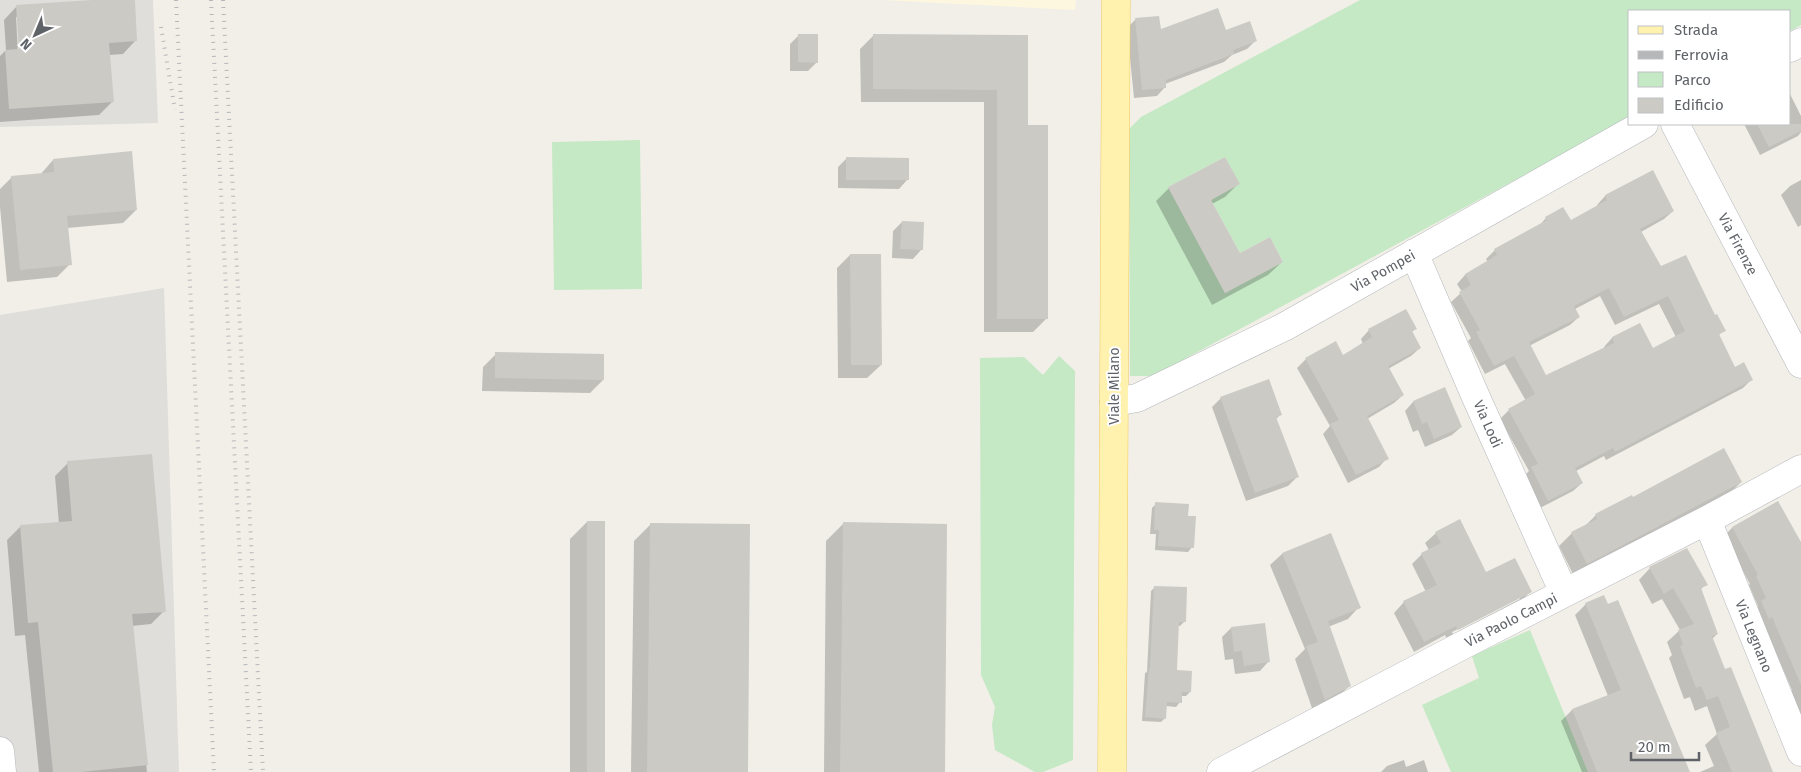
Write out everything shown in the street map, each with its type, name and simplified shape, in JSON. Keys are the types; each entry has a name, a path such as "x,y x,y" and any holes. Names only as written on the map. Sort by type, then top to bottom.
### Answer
{"main road":[{"name":"Viale Milano","path":"1097,772 1101,146 1100,0"},
{"name":"Viale Milano","path":"1112,772 1116,0"}],"street":[{"name":"Via Pompei","path":"1114,402 1137,398 1273,332 1642,125"},
{"name":"Via Firenze","path":"1676,125 1801,364"},
{"name":"Via Lodi","path":"1414,253 1475,395 1564,593"},
{"name":"Via Paolo Campi","path":"1222,772 1707,520 1801,469"},
{"name":"Via Legnano","path":"1707,520 1801,752"},
{"path":"0,751 2,772"}],"shaded area":[{"path":"0,0 153,0 158,123 0,127"},
{"path":"882,0 1076,0 1075,10"},
{"path":"164,288 179,772 0,772 0,315"}],"green space":[{"path":"1360,0 1801,0 1801,25 1791,30 1791,10 1628,10 1628,119 1153,376 1130,376 1129,129 1141,117","holes":["1225,157 1239,184 1211,200 1240,253 1270,237 1283,262 1225,293 1168,187"]},
{"path":"640,140 642,289 554,290 552,142"},
{"path":"1059,356 1075,371 1073,760 1043,772 1035,772 995,750 992,725 995,707 981,675 980,358 1024,357 1043,375"},
{"path":"1530,630 1588,772 1451,772 1422,705 1479,678 1472,656"}],"building":[{"path":"92,0 135,0 137,41 109,43 114,102 9,109 5,50 19,49 16,5"},
{"path":"1218,8 1226,30 1250,21 1257,41 1233,50 1234,54 1166,80 1166,88 1142,90 1135,18 1159,16 1161,29"},
{"path":"798,34 818,34 818,63 798,62"},
{"path":"873,34 1028,35 1028,125 1048,125 1048,319 997,319 997,90 873,89"},
{"path":"1801,124 1801,131 1769,147 1758,125"},
{"path":"132,151 137,210 67,216 72,265 20,270 11,176 54,172 53,159"},
{"path":"846,157 909,158 909,180 846,180"},
{"path":"1225,157 1240,184 1211,200 1240,253 1270,237 1283,262 1225,293 1168,187"},
{"path":"1653,170 1674,211 1640,229 1661,266 1686,255 1715,315 1717,314 1726,331 1719,334 1735,367 1744,362 1753,380 1615,452 1613,448 1575,468 1583,483 1548,501 1531,467 1538,464 1508,409 1535,394 1514,356 1494,366 1476,332 1480,330 1459,292 1471,285 1465,274 1497,255 1494,249 1547,220 1545,217 1563,207 1571,220 1607,200 1605,195","holes":["1609,288 1624,317 1668,296 1685,331 1653,348 1640,323 1612,337 1614,343 1546,375 1529,342 1580,317 1574,306"]},
{"path":"902,221 924,222 923,250 900,249"},
{"path":"850,254 881,254 882,365 851,365"},
{"path":"1406,309 1417,329 1412,331 1421,348 1388,366 1404,395 1367,416 1389,459 1356,475 1330,424 1339,420 1305,358 1336,341 1343,355 1372,337 1368,329"},
{"path":"495,352 604,354 604,380 495,378"},
{"path":"1269,379 1282,415 1276,417 1299,477 1255,493 1220,397"},
{"path":"1445,387 1462,427 1434,439 1427,422 1422,424 1413,401"},
{"path":"1724,448 1742,482 1587,564 1571,532 1597,519 1595,514 1632,495 1633,497"},
{"path":"152,454 166,612 132,614 148,765 81,772 53,772 38,622 28,623 20,525 72,521 67,461"},
{"path":"1778,501 1801,542 1801,685 1772,617 1769,619 1761,601 1766,598 1756,576 1758,575 1732,527"},
{"path":"1155,502 1189,504 1188,516 1196,516 1194,548 1158,546 1159,530 1154,530"},
{"path":"1460,519 1486,572 1515,558 1532,592 1458,630 1456,626 1424,642 1403,601 1437,585 1421,553 1441,543 1435,532"},
{"path":"587,521 605,521 605,772 587,772"},
{"path":"843,522 947,524 945,772 840,772"},
{"path":"650,523 750,524 748,772 647,772"},
{"path":"1331,533 1361,608 1328,621 1351,686 1325,700 1306,646 1318,642 1282,553"},
{"path":"1687,548 1708,585 1701,588 1718,634 1712,636 1725,669 1731,667 1773,772 1732,772 1716,733 1730,727 1718,696 1707,700 1701,686 1696,688 1680,646 1683,645 1678,630 1694,624 1673,588 1664,594 1649,567"},
{"path":"1154,586 1187,587 1186,622 1179,622 1177,670 1192,671 1191,692 1182,692 1182,703 1167,702 1166,719 1145,717 1150,668"},
{"path":"1604,595 1608,604 1618,600 1690,772 1597,772 1572,709 1621,690 1585,603"},
{"path":"1265,623 1270,662 1244,666 1242,651 1234,652 1231,627"}],"railway":[{"path":"176,0 214,772"},
{"path":"211,0 251,772"},
{"path":"223,0 263,772"},
{"path":"161,27 175,110"}]}
